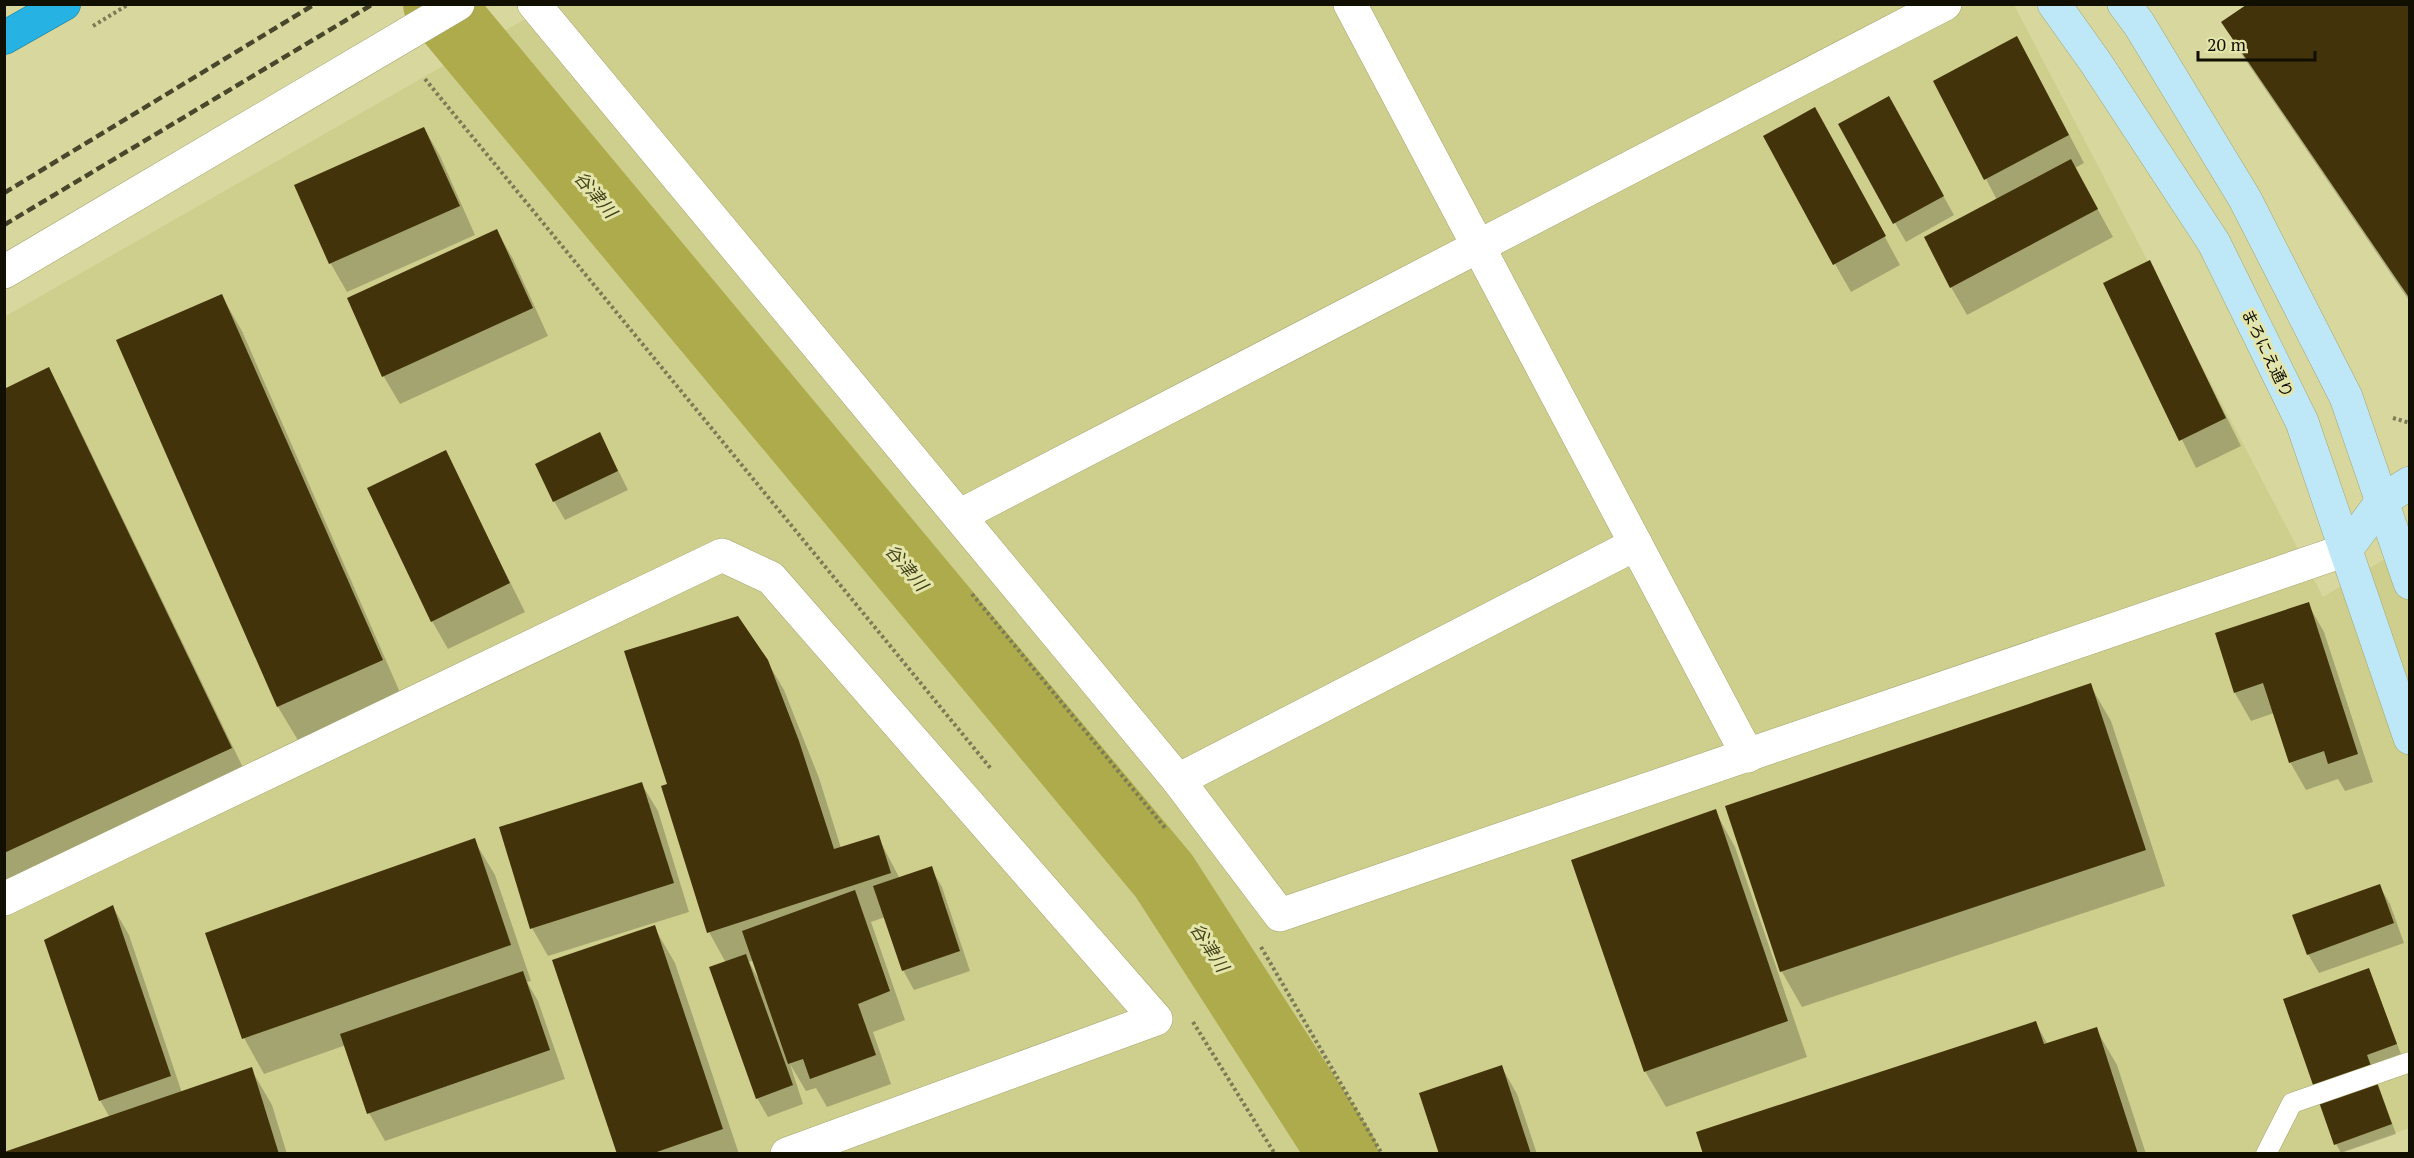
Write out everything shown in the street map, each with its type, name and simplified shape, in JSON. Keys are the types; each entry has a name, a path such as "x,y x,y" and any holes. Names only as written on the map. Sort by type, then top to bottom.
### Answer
{"highway":[{"path":"4,38 64,4"}],"street":[{"path":"4,272 458,4"},
{"path":"534,4 1178,780 1280,915 2346,550 2406,561 2396,492 2245,199 2139,24 2124,4"},
{"path":"1350,4 1748,756"},
{"path":"958,516 1945,4"},
{"name":"まろにえ通り","path":"2054,4 2096,63 2214,243 2302,422 2409,738"},
{"path":"2346,550 2396,492"},
{"path":"1178,780 1636,544"},
{"path":"4,899 722,555 771,578 1156,1018 787,1154"}],"lane":[{"path":"2266,1154 2292,1103 2409,1062"}],"path":[{"path":"425,79 998,778"},
{"path":"970,592 1167,831"},
{"path":"1258,942 1382,1154"},
{"path":"1191,1018 1275,1154"}],"shaded area":[{"path":"550,5 2014,5 2323,597 2409,544 2409,1128 2336,1154 5,1153 4,317"}],"building":[{"path":"2246,5 2410,5 2410,299 2221,22"},
{"path":"2017,36 2069,135 1984,180 1933,81"},
{"path":"1889,96 1944,196 1893,224 1838,124"},
{"path":"1815,107 1886,236 1833,265 1763,136"},
{"path":"424,127 460,206 329,264 294,185"},
{"path":"2071,159 2098,209 1950,288 1924,237"},
{"path":"497,229 533,308 382,377 347,298"},
{"path":"2150,260 2226,418 2179,441 2103,283"},
{"path":"222,294 383,660 277,707 116,340"},
{"path":"49,367 232,748 4,853 4,389"},
{"path":"600,432 618,471 553,502 535,464"},
{"path":"446,450 510,583 431,622 367,488"},
{"path":"2309,602 2358,754 2328,764 2324,751 2289,763 2263,683 2234,693 2215,633"},
{"path":"738,616 768,660 799,741 834,849 879,835 891,873 707,933 661,786 667,784 624,651"},
{"path":"2091,683 2146,850 1780,972 1725,806"},
{"path":"642,782 674,883 530,929 499,827"},
{"path":"1716,809 1788,1021 1644,1072 1571,860"},
{"path":"475,838 511,945 242,1039 205,933"},
{"path":"932,866 960,951 902,971 873,886"},
{"path":"2380,884 2394,923 2307,955 2292,915"},
{"path":"855,890 890,991 858,1004 876,1055 810,1079 803,1059 788,1064 742,931"},
{"path":"113,905 171,1076 99,1101 44,940"},
{"path":"655,925 723,1129 651,1154 617,1154 552,960"},
{"path":"746,954 793,1085 756,1099 709,967"},
{"path":"2369,968 2397,1044 2367,1055 2392,1124 2334,1145 2283,999"},
{"path":"523,971 550,1050 367,1114 340,1034"},
{"path":"2036,1021 2044,1044 2097,1027 2138,1154 1703,1154 1696,1132"},
{"path":"1502,1065 1531,1154 1439,1154 1419,1093"},
{"path":"252,1067 279,1154 4,1154 4,1152"}],"waterway":[{"name":"谷津川","path":"438,4 1164,876 1343,1154"}],"railway":[{"path":"4,193 315,4"},
{"path":"4,225 373,4"}]}
